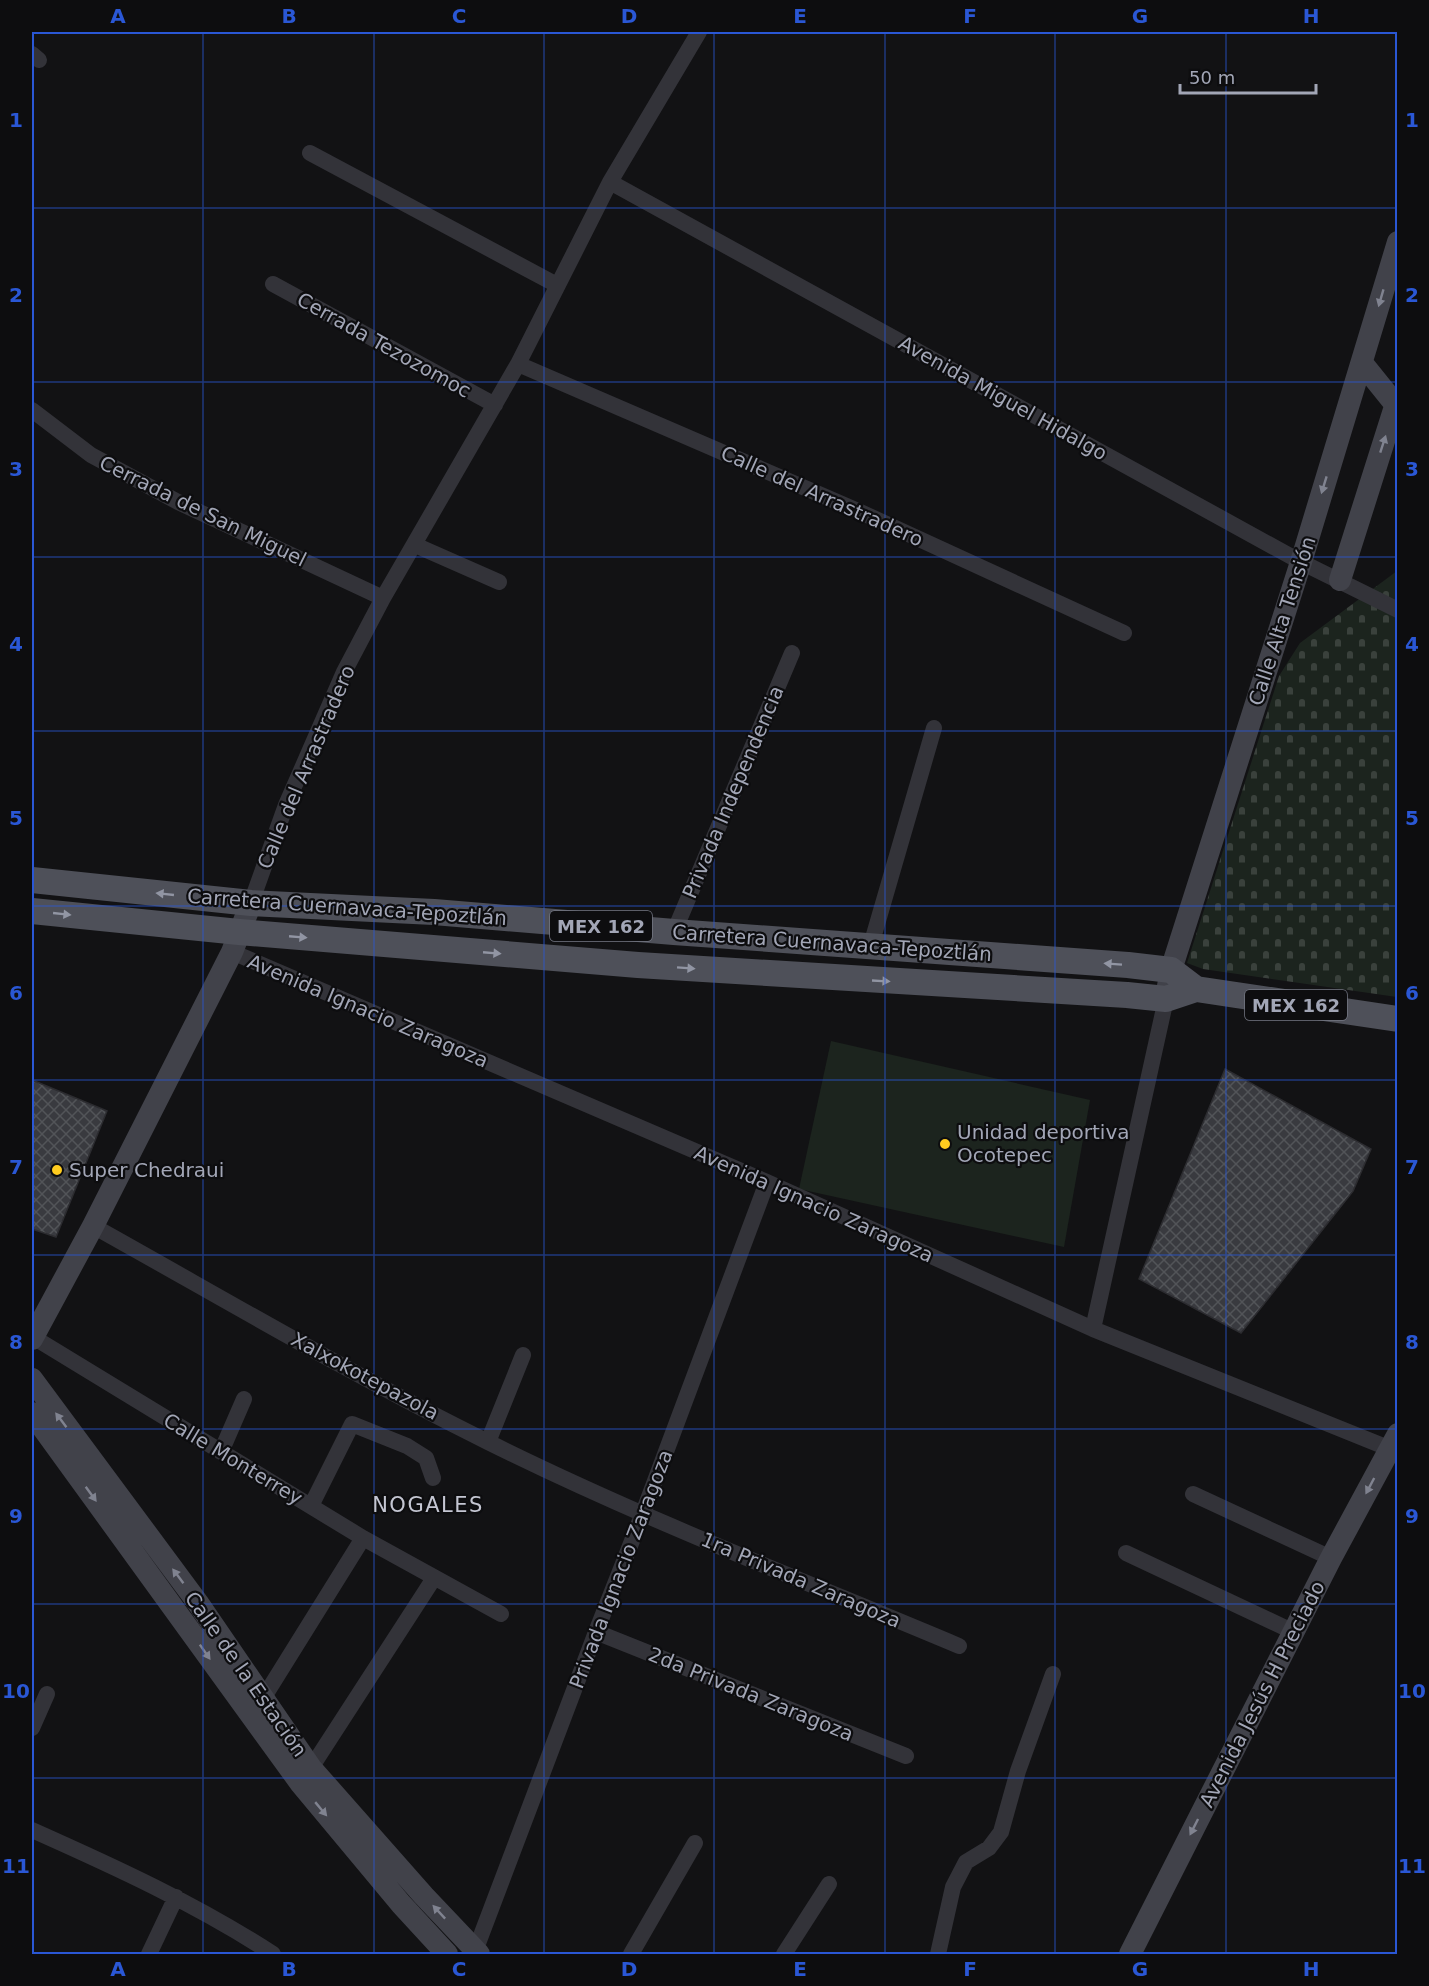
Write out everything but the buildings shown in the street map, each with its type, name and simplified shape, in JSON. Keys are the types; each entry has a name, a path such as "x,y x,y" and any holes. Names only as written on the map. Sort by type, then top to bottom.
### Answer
{"main road":[{"name":"Carretera Cuernavaca-Tepoztlán","path":"32,880 251,903 434,912 1128,965 1171,970 1196,989"},
{"name":"Carretera Cuernavaca-Tepoztlán","path":"32,911 236,942 1166,999 1196,989 1398,1019"}],"street":[{"name":"Calle del Arrastradero","path":"32,1338 93,1226 236,942 286,805 344,672 383,598 518,363 610,182 699,32"},
{"path":"310,153 557,285"},
{"name":"Avenida Miguel Hidalgo","path":"610,182 1301,562 1398,610"},
{"name":"Calle Alta Tensión","path":"1166,999 1171,970 1396,254"},
{"name":"Cerrada Tezozomoc","path":"273,284 495,405"},
{"name":"Calle del Arrastradero","path":"518,363 856,510 1124,633"},
{"path":"1340,580 1396,401 1362,363"},
{"name":"Cerrada de San Miguel","path":"32,410 91,455 178,502 383,598"},
{"path":"415,545 499,582"},
{"name":"Privada Independencia","path":"674,932 792,652"},
{"path":"871,945 934,728"},
{"name":"Avenida Ignacio Zaragoza","path":"236,942 1093,1329 1395,1445"},
{"path":"1093,1329 1166,999"},
{"name":"Privada Ignacio Zaragoza","path":"476,1953 767,1182"},
{"name":"Xalxokotepazola","path":"93,1226 335,1361 488,1442 643,1513"},
{"name":"Calle Monterrey","path":"32,1338 363,1538 501,1614"},
{"path":"488,1442 524,1355"},
{"name":"Calle de la Estación","path":"32,1379 198,1603 311,1768 476,1953"},
{"path":"221,1452 244,1399"},
{"name":"Calle de la Estación","path":"32,1413 301,1784 401,1904 447,1954"},
{"path":"311,1506 352,1424 407,1446 426,1458 433,1478"},
{"name":"Avenida Jesús H Preciado","path":"1130,1954 1331,1558 1395,1445"},
{"path":"1193,1494 1331,1558"},
{"name":"1ra Privada Zaragoza","path":"643,1513 959,1646"},
{"path":"251,1718 363,1538"},
{"path":"1126,1553 1294,1632"},
{"path":"311,1768 434,1578"},
{"name":"2da Privada Zaragoza","path":"596,1632 906,1756"},
{"path":"938,1954 953,1887 966,1862 989,1848 1001,1832 1018,1771 1053,1674"},
{"path":"32,1728 47,1694"},
{"path":"32,1830 176,1897 273,1954"},
{"path":"631,1954 695,1843"},
{"path":"784,1954 829,1884"},
{"path":"149,1954 176,1897"}],"green space":[{"path":"1397,571 1397,997 1203,969 1187,963 1279,676 1300,643"},
{"name":"Unidad deportiva Ocotepec","path":"831,1041 1090,1100 1064,1247 799,1189"}],"place":[{"name":"Unidad deportiva Ocotepec","path":"945,1144"},
{"name":"Super Chedraui","path":"57,1170"}],"district":[{"name":"NOGALES","path":"428,1505"}]}
